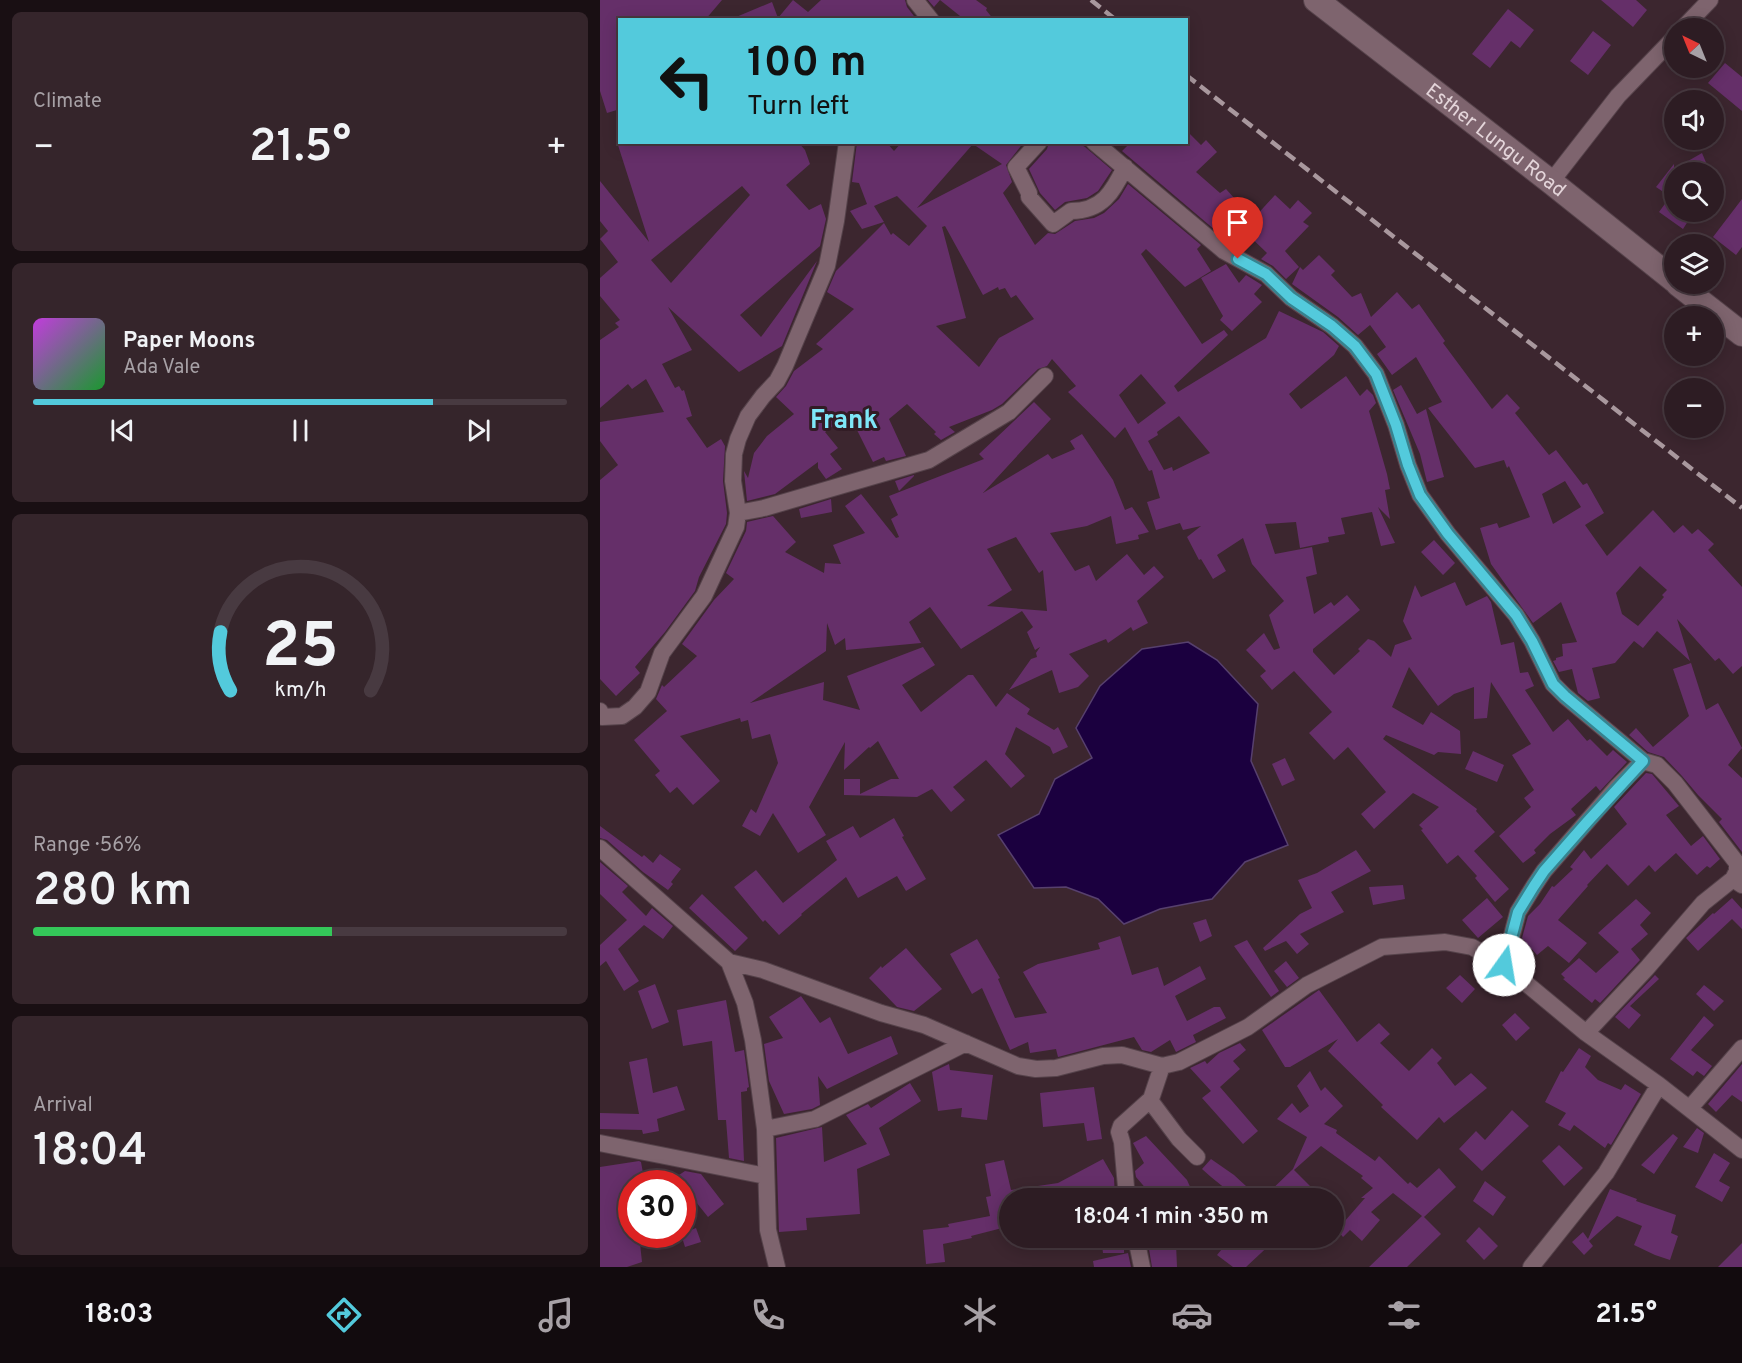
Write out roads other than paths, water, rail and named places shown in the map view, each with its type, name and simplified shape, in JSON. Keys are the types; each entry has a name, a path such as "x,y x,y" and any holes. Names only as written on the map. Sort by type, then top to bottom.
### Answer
{"street":[{"path":"915,0 931,18"},
{"name":"Esther Lungu Road","path":"1316,0 1664,272"},
{"path":"1693,18 1710,0"},
{"path":"1551,182 1618,96 1664,48"},
{"path":"600,711 602,717 622,716 635,707 648,692 662,653 704,596 736,527 738,513 733,481 734,454 738,439 748,416 762,396 777,381 785,366 827,266 847,144"},
{"path":"1037,144 1016,167 1029,197 1053,224 1071,210 1083,211 1101,203 1116,185 1125,167"},
{"path":"1096,144 1224,251 1266,274 1291,298 1332,326 1355,346 1376,374 1420,495 1448,534 1516,615 1532,641 1553,684 1643,761 1657,765 1675,783 1737,863 1737,882 1703,903 1586,1033"},
{"path":"1691,294 1742,334"},
{"path":"738,513 764,508 929,460 1009,412 1045,376"},
{"path":"1504,965 1518,912 1544,871 1643,761"},
{"path":"600,848 729,962 745,1003 753,1040 765,1129 768,1230 777,1267"},
{"path":"729,962 763,970 881,1013 924,1025 1018,1066 1036,1069 1056,1068 1103,1056 1122,1055 1162,1066 1179,1062 1248,1027 1308,986 1382,947 1445,942 1472,947 1504,965 1586,1033 1690,1108 1742,1150"},
{"path":"765,1129 816,1119 966,1043"},
{"path":"1690,1108 1742,1048"},
{"path":"1126,1188 1119,1132 1121,1126 1151,1099 1162,1066"},
{"path":"1532,1267 1606,1173 1659,1085"},
{"path":"1151,1099 1179,1139 1197,1157"},
{"path":"600,1143 766,1176"},
{"path":"1138,1248 1143,1267"}],"railway":[{"path":"1091,0 1114,18"},
{"path":"1188,77 1742,508"}],"district":[{"name":"Frank","path":"844,419"}]}
